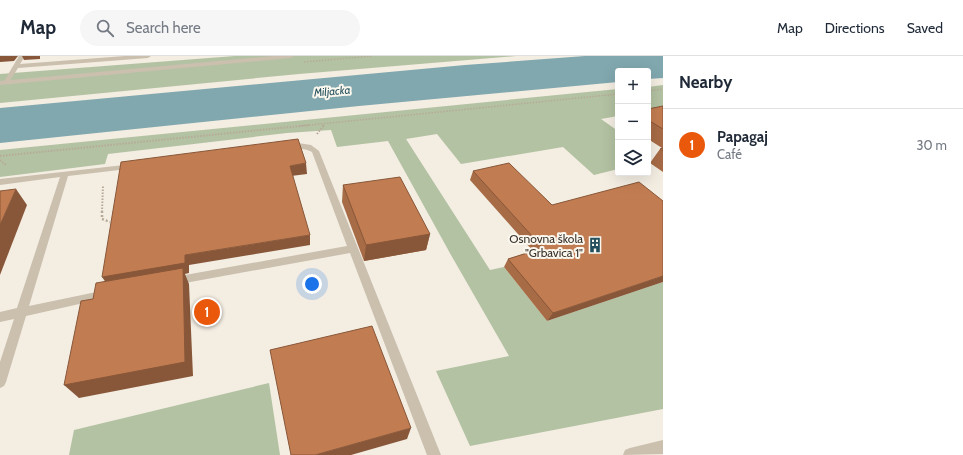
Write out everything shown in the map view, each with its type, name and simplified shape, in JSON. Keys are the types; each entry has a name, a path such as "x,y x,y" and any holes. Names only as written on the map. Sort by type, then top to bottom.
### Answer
{"street":[{"path":"3,83 22,56"},
{"path":"16,66 148,56"},
{"path":"3,83 249,58 291,56"},
{"path":"275,148 301,145 309,146 315,151 434,455"},
{"path":"0,182 143,164"},
{"path":"0,382 65,174"},
{"path":"160,284 354,249"},
{"path":"0,316 114,292"},
{"path":"630,455 663,447"}],"path":[{"path":"651,91 663,89"},
{"path":"0,156 615,94"},
{"path":"104,169 102,219 110,222"}],"green space":[{"path":"235,56 516,56 299,74 0,103 0,74"},
{"path":"663,85 663,110 651,112 651,87"},
{"path":"615,89 615,117 601,119 615,129 615,170 594,175 563,147 461,164 437,134 406,139 490,270 504,267 547,321 663,282 663,409 470,446 436,371 509,356 388,141 337,147 331,130 287,133 108,154 105,164 0,177 0,150"},
{"path":"269,383 280,455 69,455 74,430"}],"water":[{"name":"Miljacka","path":"585,56 663,56 663,78 651,79 651,68 615,68 615,82 359,106 0,143 0,108 465,65"}],"building":[{"path":"663,106 663,129 651,122 651,108"},
{"path":"298,139 306,163 290,166 310,235 185,255 185,263 102,277 121,162"},
{"name":"Osnovna škola \"Grbavica 1\"","path":"509,163 552,205 639,182 663,201 663,276 553,313 508,259 543,248 473,171"},
{"path":"400,177 430,234 366,245 343,185"},
{"path":"16,189 0,225 0,191"},
{"path":"183,268 185,362 64,385 81,301 93,299 96,283"},
{"path":"372,326 411,428 315,455 291,455 270,350"}],"place":[{"name":"Osnovna škola \"Grbavica 1\"","path":"595,245"},
{"name":"Papagaj","path":"207,312"}]}
